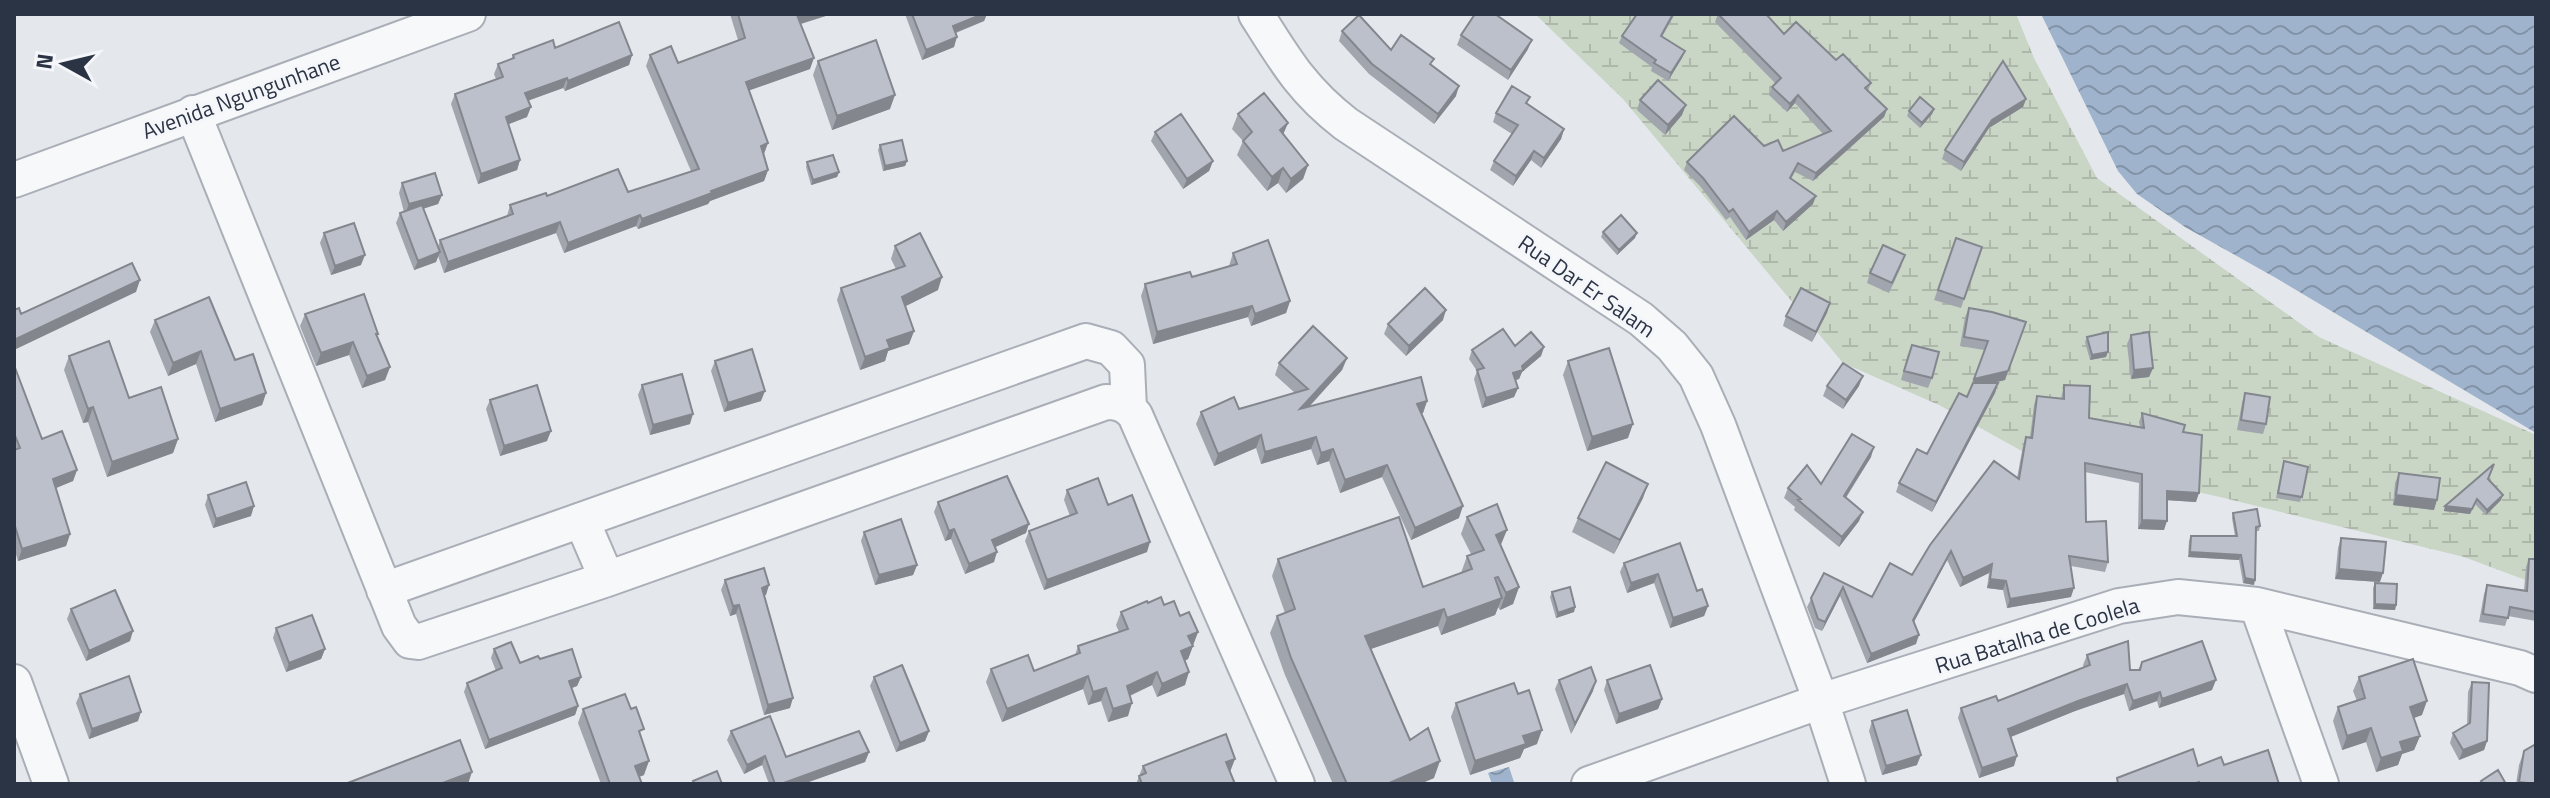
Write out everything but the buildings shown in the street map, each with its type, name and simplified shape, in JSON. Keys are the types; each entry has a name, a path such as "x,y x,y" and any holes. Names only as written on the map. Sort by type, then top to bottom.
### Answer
{"street":[{"name":"Avenida Ngungunhane","path":"14,180 468,14"},
{"name":"Rua Dar Er Salam","path":"1256,14 1297,78 1320,104 1641,319 1672,346 1696,376 1718,425 1821,701 1848,784"},
{"path":"193,113 384,590 399,626 410,641 418,642 607,579 1106,402 1123,404 1135,415 1297,784"},
{"path":"384,590 1086,341 1111,348 1127,365 1129,409"},
{"path":"582,521 607,579"},
{"name":"Rua Batalha de Coolela","path":"1589,784 1821,701 2119,606 2178,597 2257,605 2520,668 2536,675"},
{"path":"2257,605 2321,784"},
{"path":"14,682 51,784"}],"green space":[{"path":"1535,14 2016,14 2034,58 2097,178 2319,337 2536,435 2536,584 2464,557 2220,497 2029,455 1939,405 1843,363 1623,99"}],"water":[{"path":"2041,14 2536,14 2536,433 2185,227 2137,194 2118,171"},
{"path":"1509,767 1514,782 1492,784 1488,773"}]}
